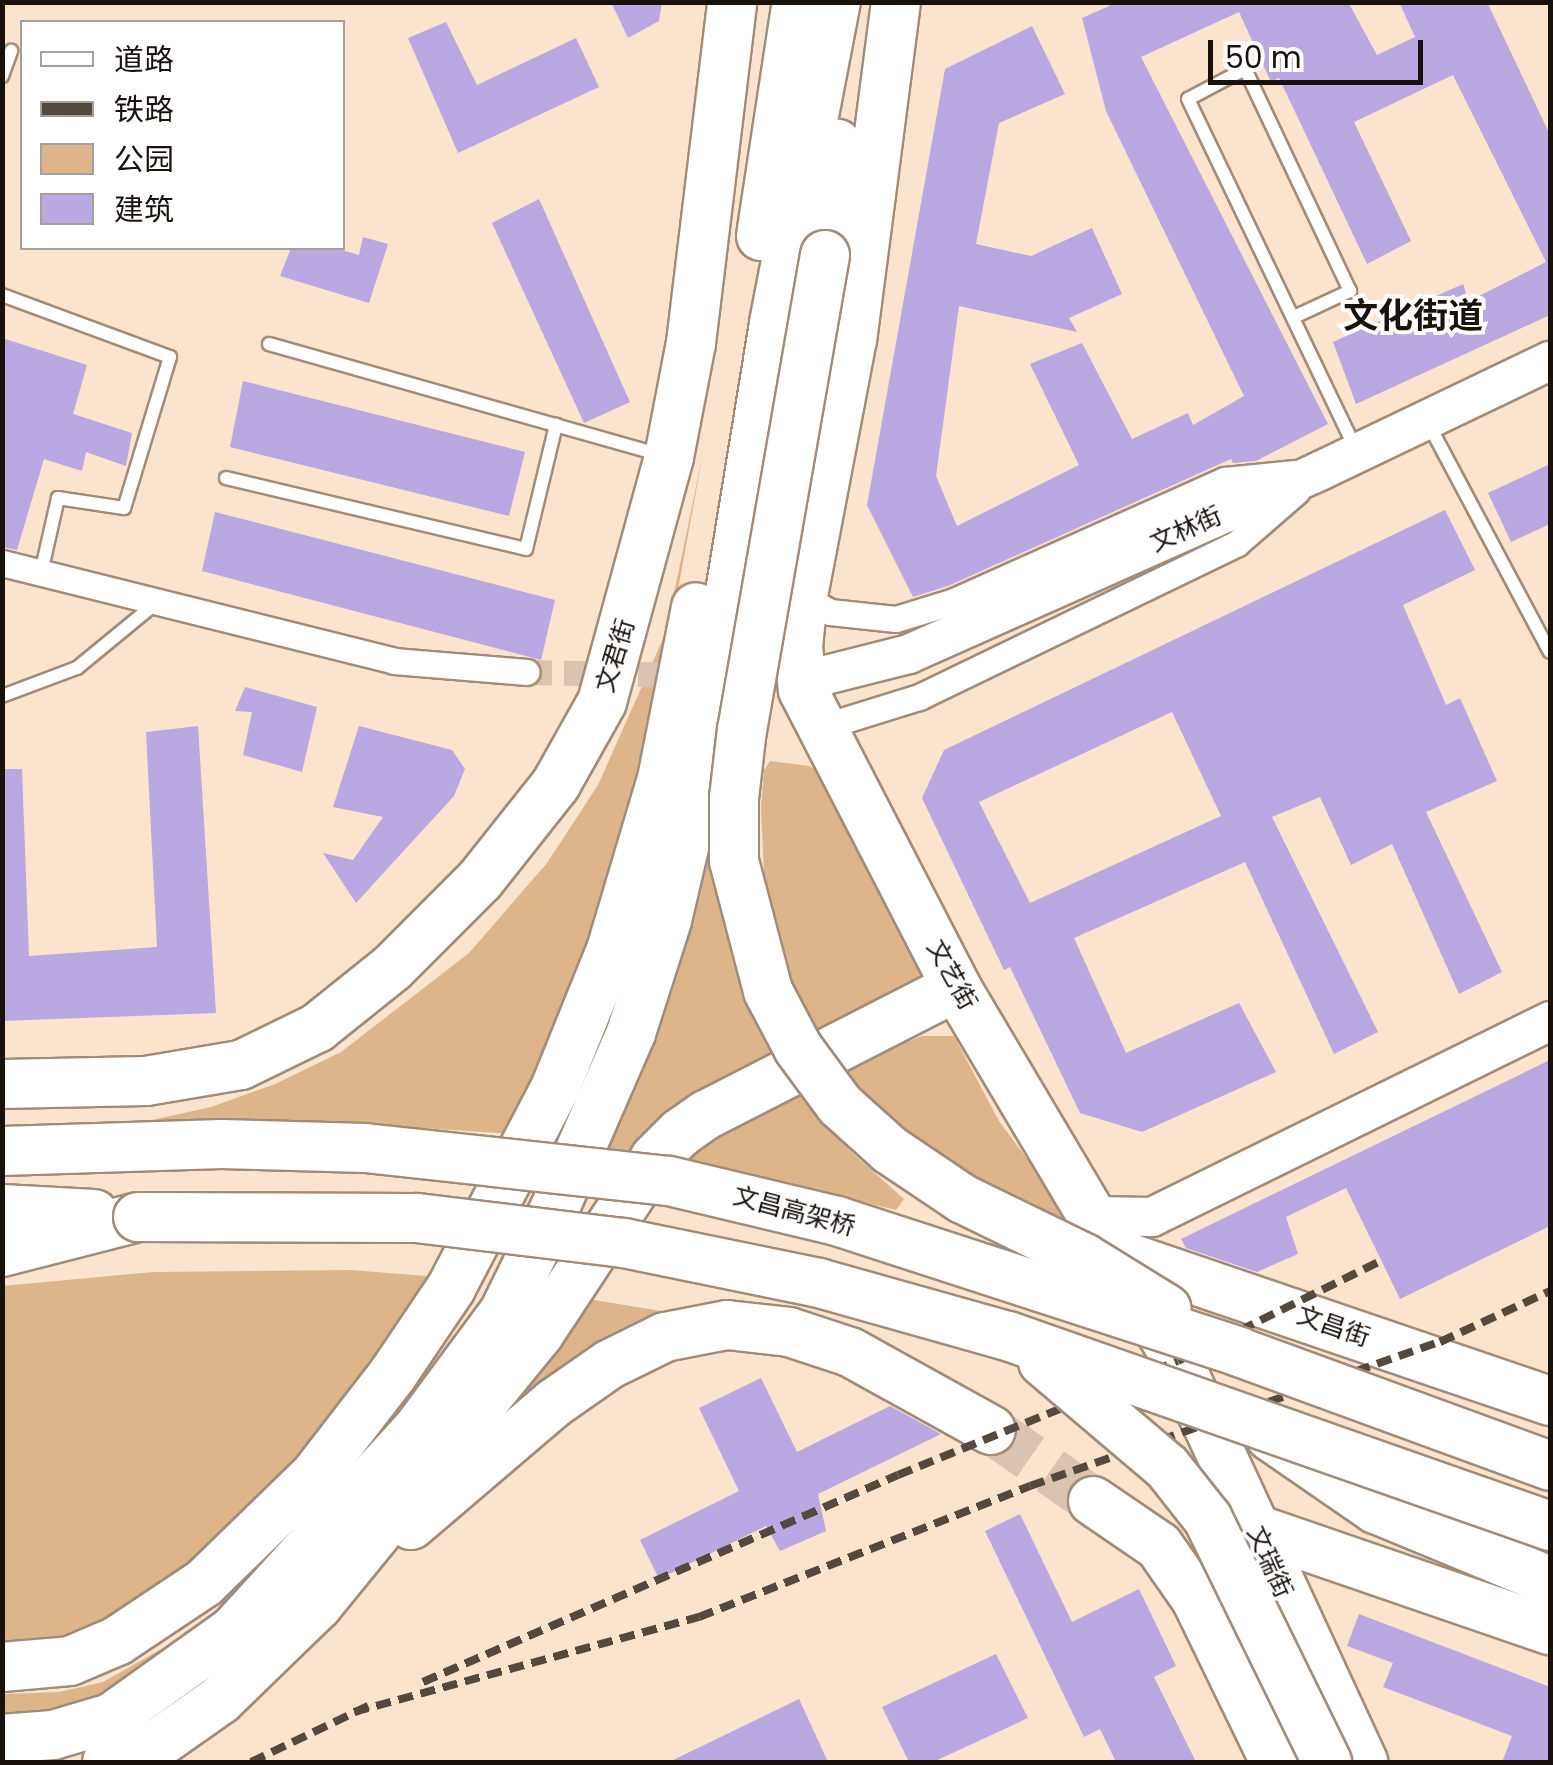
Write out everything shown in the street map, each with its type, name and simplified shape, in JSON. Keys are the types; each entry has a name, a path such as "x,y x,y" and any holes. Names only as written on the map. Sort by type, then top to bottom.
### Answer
{"highway":[{"name":"文君街","path":"2,1084 146,1081 241,1064 317,1028 392,968 480,880 556,784 602,702 669,456 691,343 732,2"},
{"path":"712,190 784,2"},
{"path":"2,1668 70,1661 117,1641 204,1583 315,1475 393,1374 451,1288 556,1086 611,950 662,779 731,426 797,2"},
{"path":"840,2 834,184 825,255 742,728 734,798 734,861 768,991 798,1048 840,1104 890,1150 963,1199 1084,1258 1239,1352"},
{"path":"2,1739 53,1735 111,1718 233,1631 419,1427 504,1312 554,1210 631,1033 672,901 698,788 774,324 840,2"},
{"path":"834,184 884,2"},
{"path":"822,727 803,690 798,647 802,597 852,340 896,2"},
{"name":"文艺街","path":"822,727 956,987 1178,1361"},
{"path":"318,1605 538,1334 655,1158 706,1115 956,987"},
{"name":"文昌高架桥","path":"2,1151 222,1144 365,1148 670,1180 837,1221 1239,1352 1550,1466"},
{"path":"2,1209 138,1217 416,1218 624,1243 820,1283 1008,1336 1550,1526"},
{"path":"2,1252 138,1217"},
{"name":"文昌街","path":"1104,1235 1550,1401"},
{"path":"107,1762 160,1742 220,1700 318,1605 554,1403 610,1364 665,1337 727,1325 789,1332 850,1352 991,1430"},
{"path":"1008,1336 1104,1409 1167,1467 1208,1519 1327,1762"},
{"name":"文瑞街","path":"1178,1361 1363,1762"},
{"path":"1246,1420 1376,1509 1550,1580"},
{"path":"1093,1501 1159,1546 1196,1599 1275,1762"},
{"path":"1253,1528 1550,1630"}],"street":[{"name":"文林街","path":"814,678 909,654 1320,471 1550,362"},
{"path":"802,597 830,612 896,619 954,602 1226,480 1320,471"},
{"path":"822,727 919,697 1237,544 1320,471"},
{"path":"2,563 394,661 528,672"},
{"path":"1104,1235 1152,1216 1550,1021"}],"lane":[{"path":"2,76 12,51"},
{"path":"1294,317 1350,291 1245,69 1188,99 1357,452"},
{"path":"2,295 170,358 124,508 58,498 41,573"},
{"path":"268,344 669,456"},
{"path":"1427,421 1550,652"},
{"path":"226,478 526,549 556,425"},
{"path":"2,696 77,668 155,604"}],"green space":[{"path":"703,453 647,759 616,893 515,1134 360,1124 134,1124 211,1107 275,1084 341,1052 469,953 547,863 598,785 666,632"},
{"path":"729,720 713,854 724,927 775,1050 697,1098 634,1154 602,1148"},
{"path":"770,761 809,766 833,778 932,978 812,1032 795,1000 765,895 761,807 764,770"},
{"path":"922,1036 954,1036 999,1121 1088,1242 1076,1254 889,1127 840,1069"},
{"path":"796,1087 850,1151 904,1199 896,1210 684,1159 716,1130"},
{"path":"350,1270 440,1277 410,1328 223,1549 78,1641 3,1648 2,1286 153,1272"},
{"path":"582,1298 704,1318 482,1445 546,1358"},
{"path":"193,1631 145,1673 91,1701 44,1715 3,1717 3,1694 59,1692 103,1682"}],"building":[{"path":"611,2 662,2 659,21 628,38"},
{"path":"1118,2 1348,2 1377,55 1415,37 1399,2 1487,2 1550,135 1550,315 1356,404 1333,342 1463,284 1469,301 1546,262 1453,75 1354,122 1411,241 1367,264 1279,78 1271,82 1239,12 1141,57 1328,424 1256,461 1233,463 1231,459 948,586 913,597 867,505 945,69 1032,26 1065,94 999,123 976,244 1031,256 1092,228 1122,294 1069,318 1077,332 959,306 936,476 957,526 1079,465 1030,364 1082,343 1132,439 1188,413 1193,425 1244,396 1106,111 1082,18"},
{"path":"446,22 477,85 576,38 599,87 458,153 408,38"},
{"path":"539,199 630,402 584,423 492,223"},
{"path":"363,237 388,244 369,303 280,276 290,250 342,250 359,255"},
{"path":"2,338 87,365 73,414 132,433 126,466 86,452 82,471 44,459 17,550 2,547"},
{"path":"243,381 525,452 509,516 230,447"},
{"path":"1550,464 1550,524 1511,542 1488,493"},
{"path":"1445,510 1475,570 1403,605 1446,705 1460,698 1497,781 1426,812 1502,972 1459,994 1392,844 1351,865 1320,797 1272,817 1378,1032 1334,1054 1245,862 1074,938 1126,1053 1239,1003 1276,1072 1142,1132 1080,1113 1010,967 1004,970 922,798 944,750","holes":["1172,712 1221,816 1030,903 979,802"]},
{"path":"215,512 555,600 541,660 202,571"},
{"path":"245,687 317,707 302,772 243,755 252,712 235,711"},
{"path":"198,726 216,1013 2,1021 2,769 22,769 29,956 157,947 146,732"},
{"path":"359,726 452,750 465,769 454,796 356,903 323,853 353,860 383,817 333,807"},
{"path":"1550,1060 1550,1226 1400,1299 1346,1188 1286,1217 1298,1254 1257,1272 1186,1248 1181,1239"},
{"path":"761,1378 797,1452 890,1406 941,1434 818,1494 826,1531 780,1551 766,1526 659,1579 640,1540 739,1491 699,1408"},
{"path":"1020,1514 1072,1622 1139,1589 1176,1666 1154,1677 1196,1762 1116,1762 1100,1729 1084,1737 985,1531"},
{"path":"1359,1614 1550,1687 1550,1762 1502,1762 1512,1736 1383,1687 1393,1663 1347,1646"},
{"path":"996,1654 1028,1718 933,1762 909,1762 882,1707"},
{"path":"799,1699 828,1762 669,1762"}],"tunnel":[{"path":"527,672 692,675"},
{"path":"991,1430 1093,1501"}],"railway":[{"path":"423,1682 898,1475 1178,1361 1380,1261"},
{"path":"354,1712 699,1617 1030,1486 1440,1342 1550,1291"},
{"path":"251,1762 368,1706"}],"district":[{"name":"文化街道","path":"1413,316"}]}
